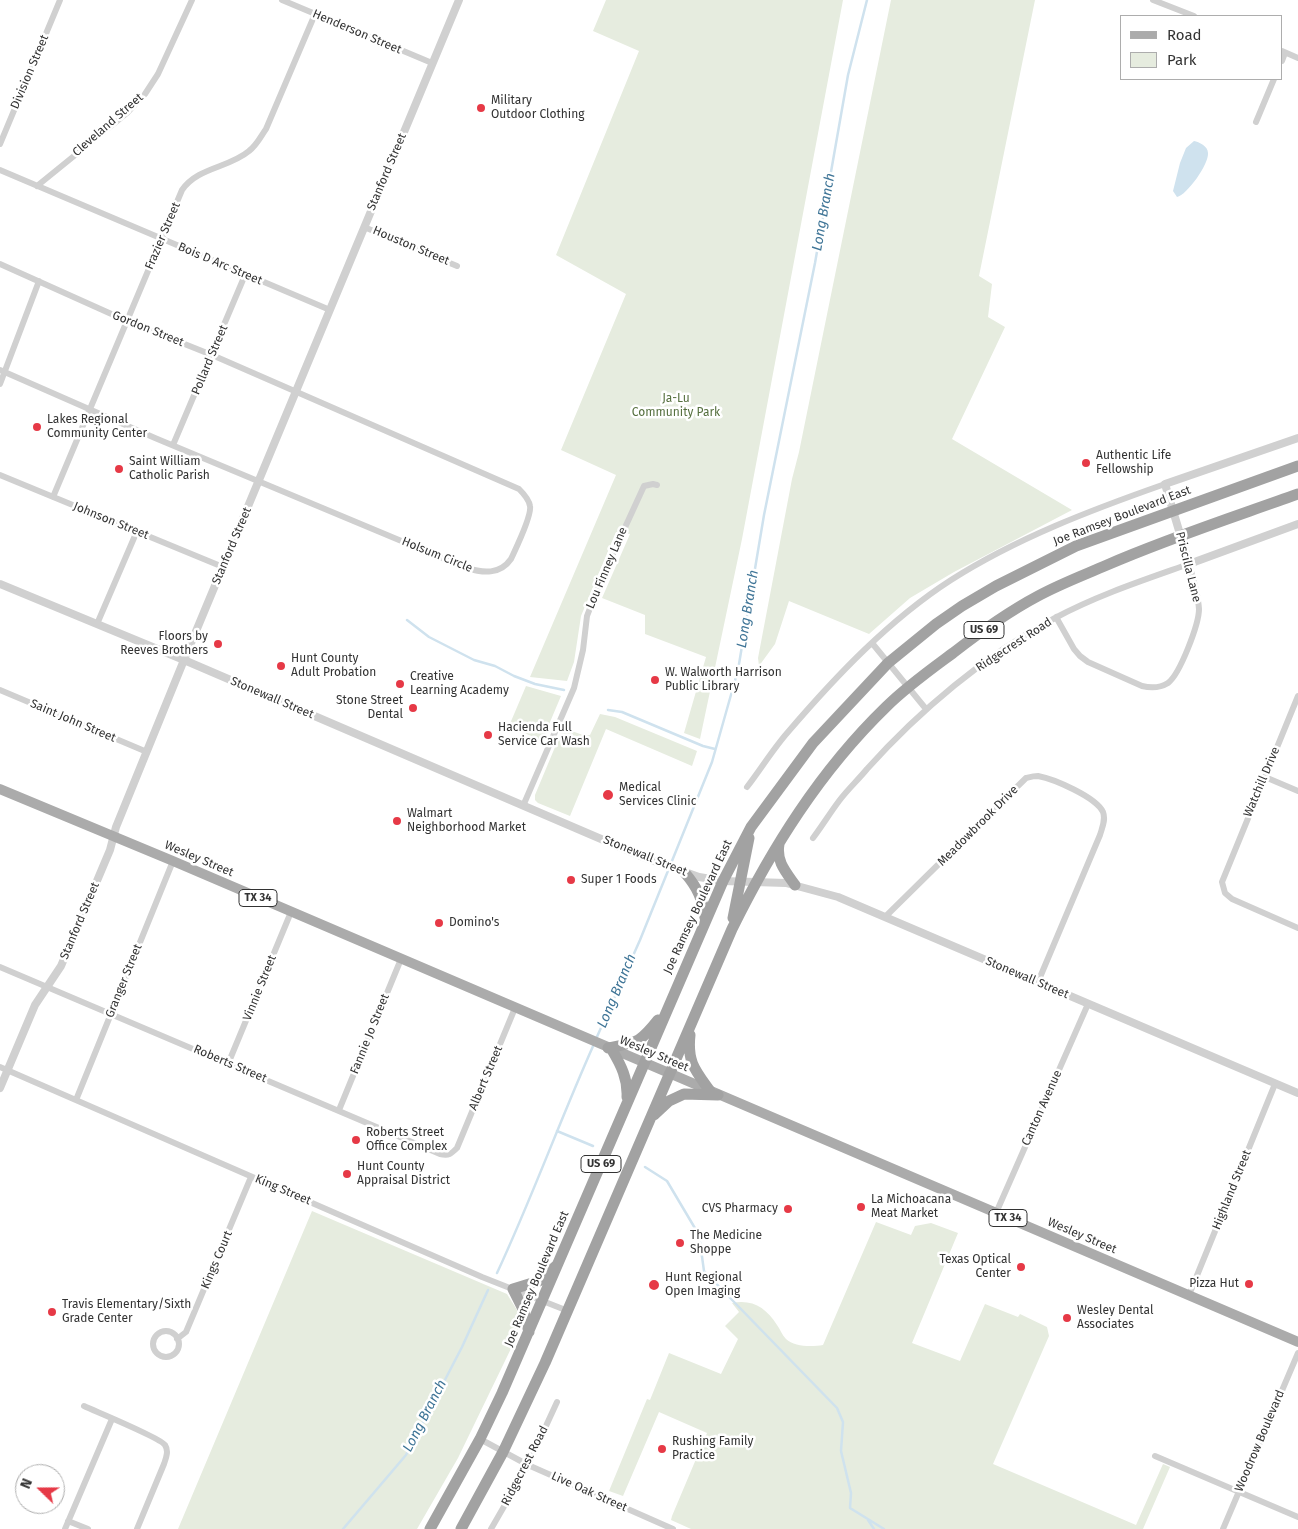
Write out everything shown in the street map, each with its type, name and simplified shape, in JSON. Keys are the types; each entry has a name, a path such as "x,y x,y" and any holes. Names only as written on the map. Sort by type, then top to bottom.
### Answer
{"highway":[{"name":"Joe Ramsey Boulevard East","path":"430,1529 480,1439 543,1302 722,881 752,827 813,743 888,663 936,624 962,606 1041,562 1076,546 1298,466"},
{"name":"US 69","path":"461,1529 503,1452 568,1311 732,929 755,882 818,784 886,706 908,687 990,625 1037,596 1180,536 1298,494"},
{"path":"732,929 752,827"},
{"path":"779,842 777,854 794,885"},
{"path":"682,872 694,883 702,899 706,919"},
{"path":"626,1105 628,1086 621,1066 609,1048 638,1041 646,1035 667,1008"},
{"path":"691,1024 688,1055 695,1071 714,1093"},
{"path":"651,1118 669,1101 684,1094 714,1093"},
{"path":"529,1332 523,1308 513,1289 539,1281 558,1264"}],"main road":[{"name":"Wesley Street","path":"0,789 173,861 1298,1342"}],"street":[{"name":"Division Street","path":"0,144 60,0"},
{"name":"Cleveland Street","path":"37,186 126,113 145,94 158,74 192,0"},
{"name":"Henderson Street","path":"282,0 432,63"},
{"name":"Stanford Street","path":"0,1088 4,1068 35,1005 61,966 110,850 113,837 146,752 459,0"},
{"path":"1153,0 1191,15"},
{"name":"Frazier Street","path":"53,496 182,190 196,176 243,156 257,143 266,128 315,14"},
{"path":"1283,52 1298,58"},
{"path":"1256,122 1274,80"},
{"name":"Bois D Arc Street","path":"0,170 330,310"},
{"name":"Houston Street","path":"364,226 457,266"},
{"name":"Gordon Street","path":"0,264 127,321 212,355 296,392"},
{"name":"Pollard Street","path":"174,445 245,275"},
{"path":"0,384 2,371 39,281"},
{"name":"Holsum Circle","path":"2,371 466,568 482,573 492,572 507,565 530,514 530,505 519,489 296,392"},
{"path":"747,787 787,732 843,671 872,643 936,592 982,562 1063,522 1298,438"},
{"name":"Johnson Street","path":"0,475 223,566"},
{"name":"Priscilla Lane","path":"1056,618 1074,649 1088,662 1149,688 1164,685 1175,676 1189,645 1199,609 1195,586 1165,484"},
{"name":"Lou Finney Lane","path":"523,806 574,688 583,650 585,623 600,582 644,486 657,485"},
{"name":"Ridgecrest Road","path":"813,838 839,800 884,750 926,709 986,662 1033,630 1119,589 1298,524"},
{"path":"97,624 137,532"},
{"name":"Stonewall Street","path":"0,584 184,660 523,806 682,872 722,881 794,885 838,897 1298,1093"},
{"path":"872,643 926,709"},
{"name":"Saint John Street","path":"0,690 146,752"},
{"name":"Watchill Drive","path":"1298,696 1226,868 1222,882 1222,888 1227,897 1298,928"},
{"name":"Meadowbrook Drive","path":"885,917 1026,778 1036,776 1077,791 1098,805 1105,818 1100,836 1038,982"},
{"path":"1265,777 1298,791"},
{"name":"Granger Street","path":"76,1100 173,861"},
{"name":"Vinnie Street","path":"228,1064 291,912"},
{"name":"Fannie Jo Street","path":"338,1110 401,959"},
{"name":"Roberts Street","path":"0,967 440,1154 451,1154 457,1148"},
{"name":"Canton Avenue","path":"996,1213 1088,1004"},
{"name":"Albert Street","path":"457,1148 515,1008"},
{"name":"King Street","path":"4,1068 252,1177 568,1311"},
{"name":"Highland Street","path":"1189,1296 1275,1084"},
{"name":"Kings Court","path":"177,1339 186,1332 252,1177"},
{"path":"160,1332 172,1333 177,1339 178,1348 173,1354 165,1357 157,1354 154,1350 154,1338 160,1332"},
{"name":"Woodrow Boulevard","path":"1223,1529 1298,1353"},
{"name":"Ridgecrest Road","path":"491,1529 528,1465 557,1402"},
{"path":"84,1406 161,1440 167,1448 164,1464 137,1529"},
{"path":"65,1529 112,1419"},
{"name":"Live Oak Street","path":"480,1439 528,1465 673,1529"},
{"path":"1155,1456 1298,1517"},
{"path":"68,1521 88,1529"}],"green space":[{"name":"Ja-Lu Community Park","path":"606,0 843,0 742,539 700,739 684,733 706,657 645,634 645,615 602,598 630,534 616,532 581,616 574,662 567,681 530,677 616,475 561,450 626,294 556,255 639,51 593,31"},
{"path":"891,0 1035,0 979,276 992,284 988,317 1005,327 952,439 1072,510 954,572 910,598 869,634 789,601 775,644 759,666 758,658 792,479"},
{"path":"526,686 561,696 542,741 509,726"},
{"path":"600,714 615,717 697,751 692,766 606,729 570,816 538,803 535,800 535,795 563,728 583,735 590,735"},
{"path":"312,1211 507,1294 517,1310 519,1332 458,1458 417,1529 178,1529"},
{"path":"876,1222 911,1235 915,1226 931,1223 958,1233 912,1343 960,1361 985,1304 1018,1317 1020,1314 1047,1327 1049,1336 993,1464 1136,1525 1163,1464 1170,1467 1143,1529 691,1529 671,1520 707,1433 659,1412 623,1496 609,1491 647,1399 650,1400 669,1353 721,1374 738,1339 725,1326 739,1312 732,1303 740,1302 758,1306 768,1314 789,1342 803,1346 823,1345"}],"water":[{"path":"1194,141 1201,143 1207,148 1207,158 1191,185 1177,197 1173,191 1180,163 1186,148"}],"waterway":[{"name":"Long Branch","path":"596,1039 640,940 712,762 738,670 764,515 815,263 848,75 867,0"},
{"path":"407,620 429,637 474,660 495,666 535,684 564,690"},
{"path":"608,710 622,712 703,746 715,749"},
{"name":"Long Branch","path":"497,1273 594,1044"},
{"path":"557,1131 593,1146"},
{"path":"645,1167 667,1181 699,1235 704,1271 837,1408 843,1422 841,1451 851,1493 850,1508 884,1529"},
{"name":"Long Branch","path":"343,1529 406,1455 462,1347 488,1290"},
{"path":"868,1520 874,1529"}],"place":[{"name":"Military Outdoor Clothing","path":"481,108"},
{"name":"Lakes Regional Community Center","path":"37,427"},
{"name":"Authentic Life Fellowship","path":"1086,463"},
{"name":"Saint William Catholic Parish","path":"119,469"},
{"name":"Floors by Reeves Brothers","path":"218,644"},
{"name":"Hunt County Adult Probation","path":"281,666"},
{"name":"W. Walworth Harrison Public Library","path":"655,680"},
{"name":"Creative Learning Academy","path":"400,684"},
{"name":"Stone Street Dental","path":"413,708"},
{"name":"Hacienda Full Service Car Wash","path":"488,735"},
{"name":"Medical Services Clinic","path":"608,795"},
{"name":"Walmart Neighborhood Market","path":"397,821"},
{"name":"Super 1 Foods","path":"571,880"},
{"name":"Domino's","path":"439,923"},
{"name":"Roberts Street Office Complex","path":"356,1140"},
{"name":"Hunt County Appraisal District","path":"347,1174"},
{"name":"La Michoacana Meat Market","path":"861,1207"},
{"name":"CVS Pharmacy","path":"788,1209"},
{"name":"The Medicine Shoppe","path":"680,1243"},
{"name":"Texas Optical Center","path":"1021,1267"},
{"name":"Pizza Hut","path":"1249,1284"},
{"name":"Hunt Regional Open Imaging","path":"654,1285"},
{"name":"Travis Elementary/Sixth Grade Center","path":"52,1312"},
{"name":"Wesley Dental Associates","path":"1067,1318"},
{"name":"Rushing Family Practice","path":"662,1449"}]}
